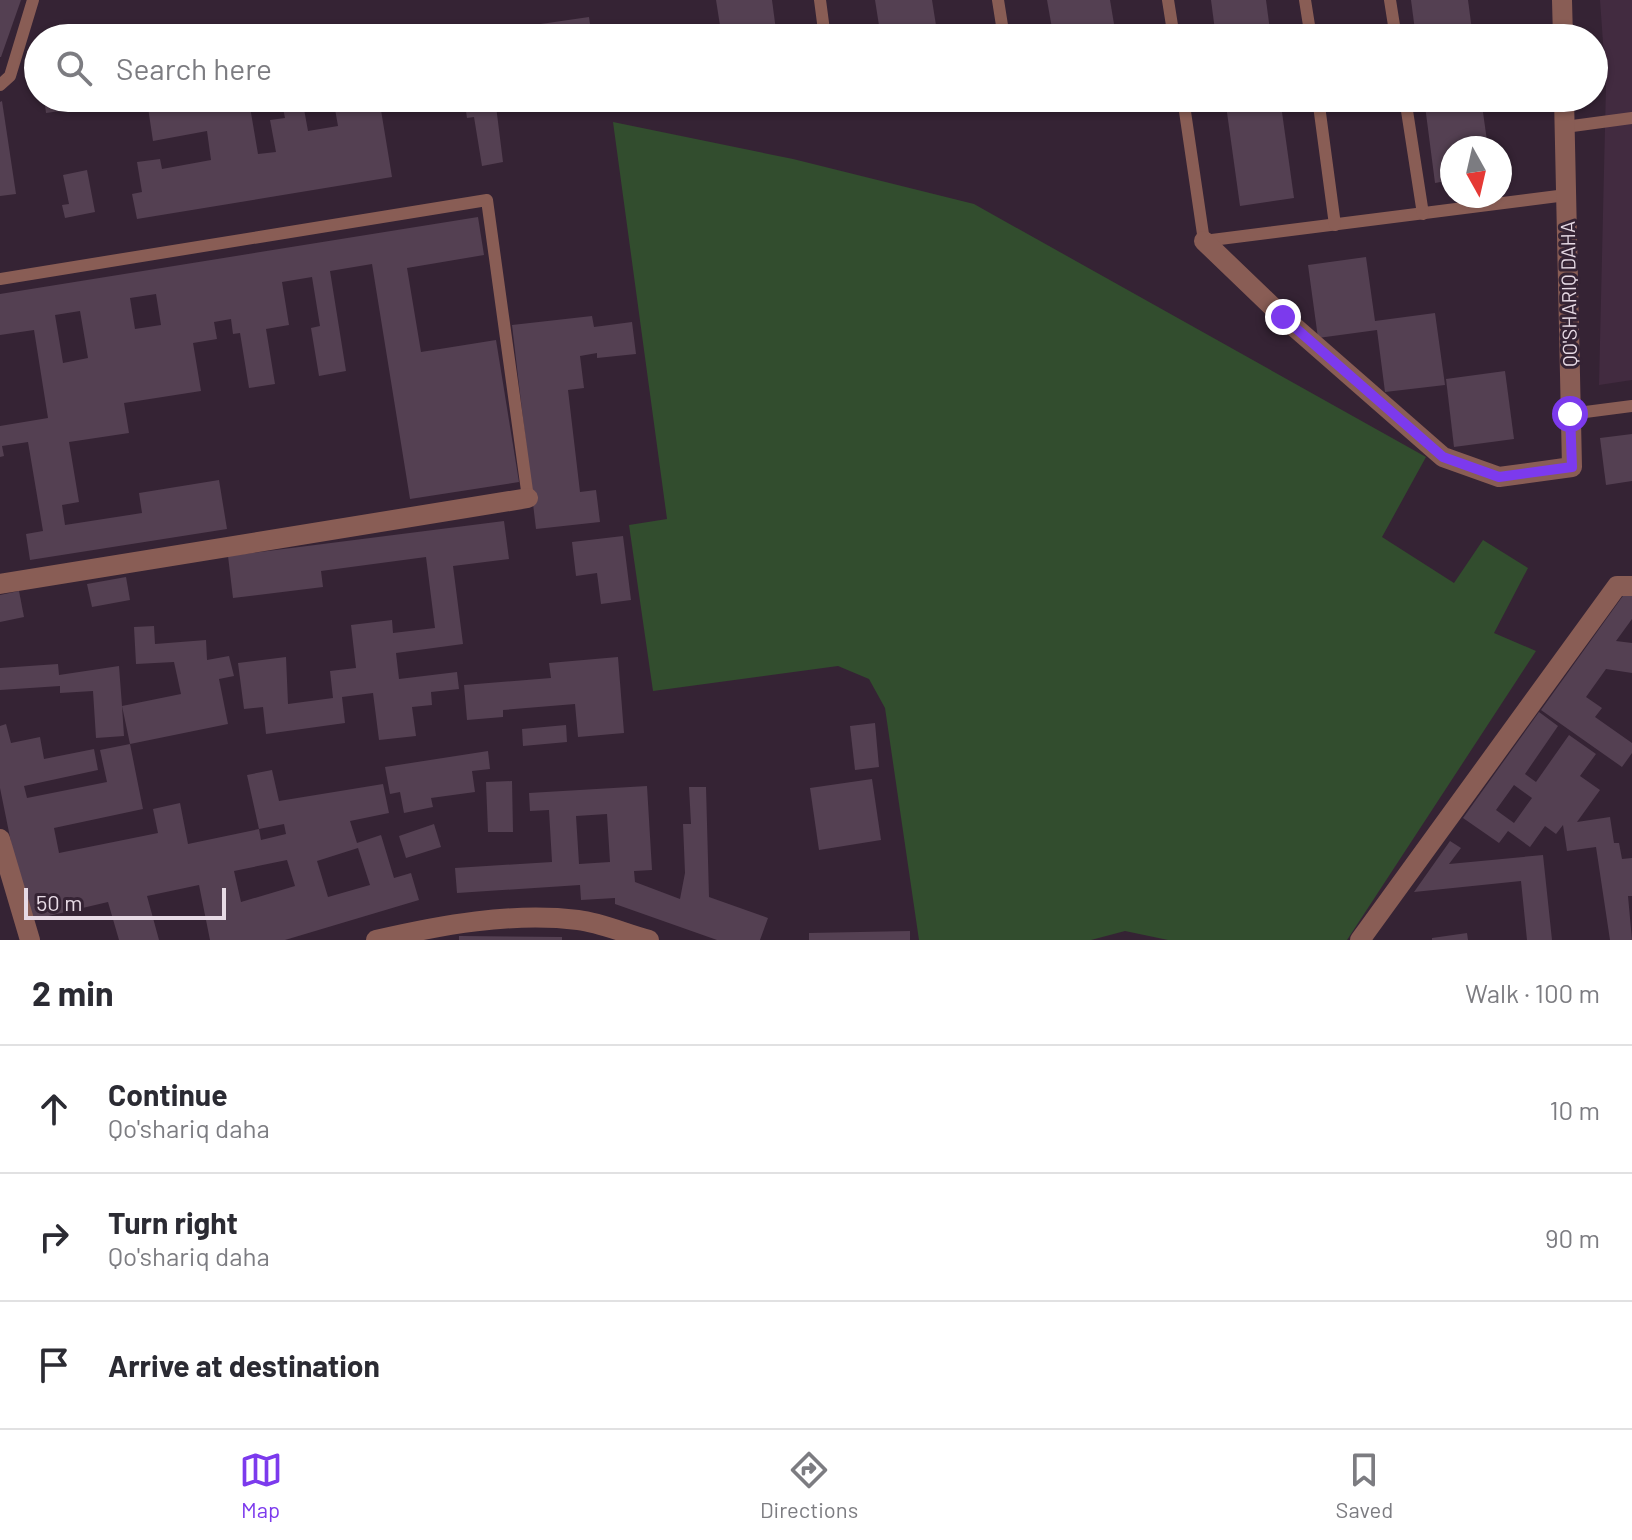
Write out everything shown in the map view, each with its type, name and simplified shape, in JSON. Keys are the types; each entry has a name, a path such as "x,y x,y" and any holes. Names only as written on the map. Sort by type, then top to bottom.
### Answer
{"street":[{"path":"1562,0 1563,24"},
{"name":"QO'SHARIQ DAHA","path":"1204,241 1283,317 1443,457 1499,477 1572,467 1564,112"},
{"path":"0,584 528,498"},
{"path":"1360,940 1617,586 1632,586"},
{"path":"0,839 30,940"},
{"path":"376,940 443,933 479,920 578,920 649,940"}],"lane":[{"path":"26,24 33,0"},
{"path":"820,0 823,24"},
{"path":"998,0 1002,24"},
{"path":"1168,0 1172,24"},
{"path":"1305,0 1309,24"},
{"path":"1390,0 1394,24"},
{"path":"0,85 10,76 24,30"},
{"path":"1185,112 1204,241 1566,195"},
{"path":"1320,112 1335,225"},
{"path":"1407,112 1423,214"},
{"path":"1565,127 1632,118"},
{"path":"0,279 487,200 528,498"},
{"path":"1570,414 1632,406"}],"shaded area":[{"path":"1600,0 1632,0 1632,380 1599,385 1605,112 1608,112 1608,24 1602,24"}],"green space":[{"path":"613,122 793,159 974,204 1426,457 1382,537 1454,583 1483,540 1528,568 1494,633 1536,651 1347,940 1168,940 1125,931 1091,940 919,940 885,708 869,679 838,666 653,691 629,525 667,519"}],"building":[{"path":"0,0 21,0 1,57 0,57"},
{"path":"716,0 772,0 775,24 720,24"},
{"path":"875,0 932,0 936,24 879,24"},
{"path":"1047,0 1110,0 1114,24 1051,24"},
{"path":"1211,0 1266,0 1269,24 1214,24"},
{"path":"1411,0 1468,0 1471,24 1414,24"},
{"path":"589,17 590,24 541,24"},
{"path":"0,102 16,194 0,196"},
{"path":"149,112 251,112 258,154 276,152 270,120 285,118 284,112 305,112 308,131 338,126 336,112 381,112 392,177 137,219 132,194 142,192 137,162 160,159 162,169 211,160 207,131 153,141"},
{"path":"466,112 497,112 503,162 482,166 474,117 467,118"},
{"path":"1227,112 1282,112 1294,198 1240,206"},
{"path":"1426,112 1483,112 1486,136 1440,136 1440,182 1435,183"},
{"path":"87,170 95,212 65,218 62,205 69,204 63,175"},
{"path":"478,217 484,255 407,268 421,352 496,340 519,482 410,499 372,264 330,271 346,371 319,376 311,328 320,326 312,277 282,282 289,325 266,329 275,384 249,388 240,333 233,334 231,319 214,322 217,339 193,343 201,391 124,403 129,433 69,442 79,502 62,505 65,525 142,513 139,493 219,480 227,529 30,560 26,534 43,531 28,442 2,446 4,456 0,457 0,426 48,418 34,330 0,335 0,294","holes":["156,294 161,325 135,329 130,298","80,311 88,358 63,363 55,315"]},
{"path":"1366,257 1375,321 1435,313 1445,385 1385,392 1377,330 1318,338 1308,265"},
{"path":"592,316 594,327 632,322 636,354 597,358 597,353 580,356 584,388 568,390 580,492 596,490 600,522 536,529 512,325"},
{"path":"1505,371 1514,439 1454,447 1446,379"},
{"path":"1632,434 1632,481 1606,485 1600,438"},
{"path":"504,521 509,559 453,566 463,644 396,653 399,679 457,672 459,689 431,692 432,705 412,707 416,736 379,740 373,693 342,697 345,723 266,734 263,707 244,709 238,663 286,657 288,704 333,698 330,671 356,668 351,625 392,620 393,633 435,628 426,557 321,571 323,587 233,598 228,556"},
{"path":"623,536 631,600 601,604 597,573 576,576 572,542"},
{"path":"126,577 130,600 92,607 87,584"},
{"path":"19,591 24,617 0,622 0,595"},
{"path":"1625,593 1632,593 1632,619 1616,641 1632,643 1632,673 1606,669 1586,697 1602,708 1595,717 1632,743 1632,753 1622,767 1541,710"},
{"path":"154,626 155,644 206,640 207,660 229,656 234,676 219,679 228,724 130,744 122,706 181,694 174,662 136,664 134,627"},
{"path":"618,657 624,733 578,737 575,704 503,710 503,717 467,720 464,685 551,678 549,663"},
{"path":"58,664 59,675 119,666 124,736 96,738 93,691 60,693 60,686 0,690 0,668"},
{"path":"1539,712 1558,726 1525,774 1536,782 1569,735 1596,754 1580,776 1600,790 1577,822 1610,817 1614,843 1619,843 1622,859 1632,858 1632,896 1628,896 1632,940 1610,940 1596,847 1567,851 1563,825 1556,834 1545,826 1530,847 1508,831 1499,843 1463,818","holes":["1514,785 1532,798 1514,823 1496,810"]},
{"path":"875,723 879,767 855,770 850,726"},
{"path":"6,724 11,743 40,737 44,759 94,749 98,770 24,786 27,798 107,782 100,750 130,744 143,809 54,828 59,853 158,833 153,809 180,803 188,844 259,829 247,775 272,770 279,801 383,784 389,813 350,821 357,843 381,835 394,878 411,873 419,900 285,940 210,940 199,885 147,896 159,940 119,940 108,902 27,921 0,788 0,726","holes":["284,824 286,834 261,840 259,829","358,848 370,885 328,897 317,861","287,860 295,886 241,902 234,871"]},
{"path":"566,725 567,742 523,746 522,729"},
{"path":"488,751 490,769 472,771 475,792 431,798 433,807 404,813 400,792 390,794 385,767"},
{"path":"872,779 881,840 819,850 810,788"},
{"path":"512,781 513,832 488,832 486,782"},
{"path":"647,786 652,870 634,871 635,882 680,899 685,873 683,824 691,824 689,787 706,787 709,897 768,918 760,940 717,940 615,904 615,898 581,900 580,885 457,893 455,868 552,862 549,810 530,811 529,793","holes":["607,814 610,862 579,864 576,816"]},
{"path":"434,824 441,847 406,858 399,836"},
{"path":"1450,841 1461,848 1449,864 1543,855 1552,940 1527,940 1521,881 1414,892"},
{"path":"910,931 910,940 809,940 809,933"},
{"path":"1467,933 1468,940 1432,940 1432,938"},
{"path":"459,936 562,937 562,940 459,940"}],"route":[{"path":"1283,317 1443,457 1499,477 1572,467 1570,414"}]}
